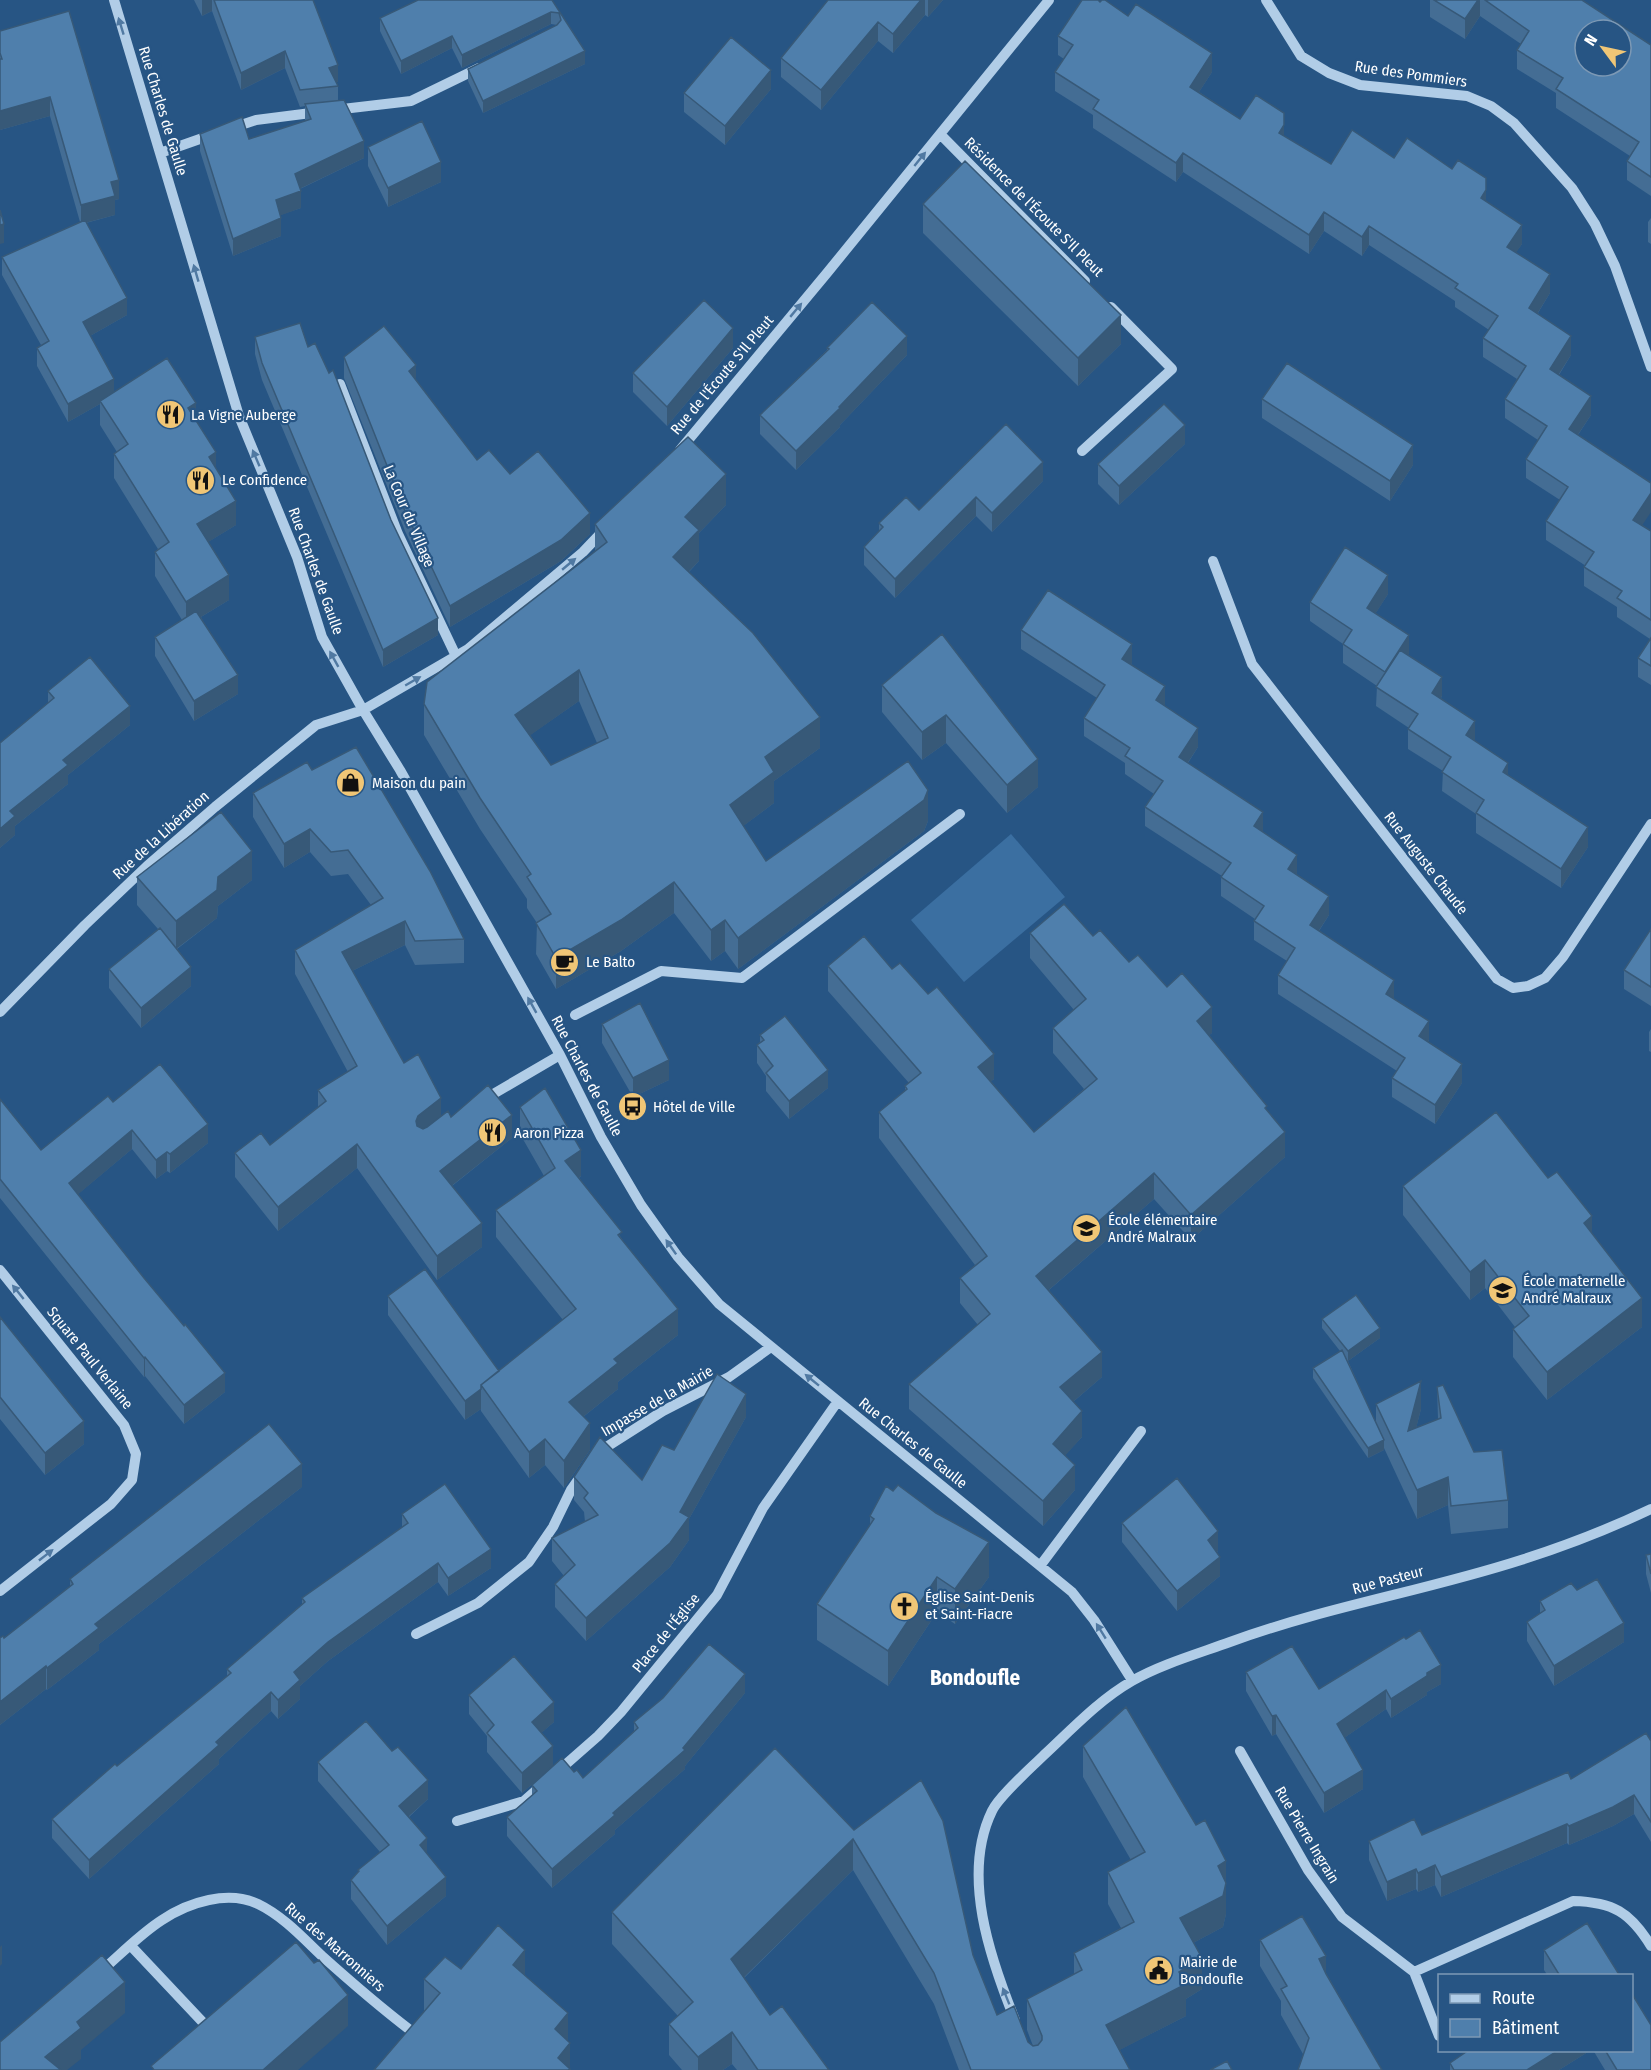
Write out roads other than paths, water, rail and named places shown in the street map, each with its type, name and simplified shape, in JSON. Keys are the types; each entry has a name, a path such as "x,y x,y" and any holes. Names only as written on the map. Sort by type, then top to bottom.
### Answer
{"street":[{"name":"Rue Charles de Gaulle","path":"114,0 239,416 297,557 322,637 400,770 560,1055 606,1147 641,1205 678,1257 719,1304 1040,1566 1077,1599 1094,1620 1132,1680"},
{"name":"Rue de l'Écoute S'Il Pleut","path":"675,455 1049,0"},
{"name":"Rue des Pommiers","path":"1266,0 1301,56 1329,73 1360,85 1467,96 1491,106 1514,123 1572,188 1595,224 1615,266 1651,367"},
{"path":"160,153 256,120 411,101 493,61"},
{"name":"Résidence de l'Écoute S'Il Pleut","path":"940,134 1089,285"},
{"path":"1082,451 1172,369 1106,302"},
{"name":"La Cour du Village","path":"340,384 398,534 456,656"},
{"path":"363,710 468,649 583,552 614,520"},
{"name":"Rue Auguste Chaude","path":"1213,561 1252,664 1497,979 1513,987 1528,986 1545,978 1563,957 1651,824"},
{"name":"Rue de la Libération","path":"0,1012 147,866 215,807 316,726 363,710"},
{"path":"575,1016 661,971 742,978 960,813"},
{"path":"474,1106 560,1055"},
{"name":"Square Paul Verlaine","path":"0,1270 124,1425 136,1454 132,1480 111,1504 0,1591"},
{"name":"Impasse de la Mairie","path":"416,1634 478,1603 529,1562 553,1527 571,1490 595,1455 663,1411 729,1377 771,1347"},
{"name":"Place de l'Église","path":"457,1821 524,1801 598,1736 621,1712 717,1594 763,1508 838,1401"},
{"path":"1040,1566 1141,1431"},
{"name":"Rue Pasteur","path":"1132,1680 1271,1627 1521,1560 1620,1524 1651,1509"},
{"path":"1019,2030 995,1969 979,1897 979,1860 985,1829 992,1809 1017,1782 1086,1715 1132,1680"},
{"name":"Rue Pierre Ingrain","path":"1240,1751 1308,1870 1342,1917 1414,1972"},
{"name":"Rue des Marronniers","path":"88,1982 161,1920 184,1908 207,1900 234,1898 257,1904 279,1917 368,1997 411,2030"},
{"path":"1438,2036 1414,1972 1573,1901 1596,1901 1620,1911 1640,1929 1651,1946"},
{"path":"131,1946 211,2031"}],"place":[{"name":"La Vigne Auberge","path":"170,415"},
{"name":"Le Confidence","path":"201,480"},
{"name":"Maison du pain","path":"351,783"},
{"name":"Le Balto","path":"565,962"},
{"name":"Hôtel de Ville","path":"632,1107"},
{"name":"Aaron Pizza","path":"493,1133"},
{"name":"École élémentaire André Malraux","path":"1087,1229"},
{"name":"École maternelle André Malraux","path":"1502,1290"},
{"name":"Église Saint-Denis et Saint-Fiacre","path":"904,1606"},
{"name":"Mairie de Bondoufle","path":"1159,1971"}],"district":[{"name":"Bondoufle","path":"975,1678"}]}
